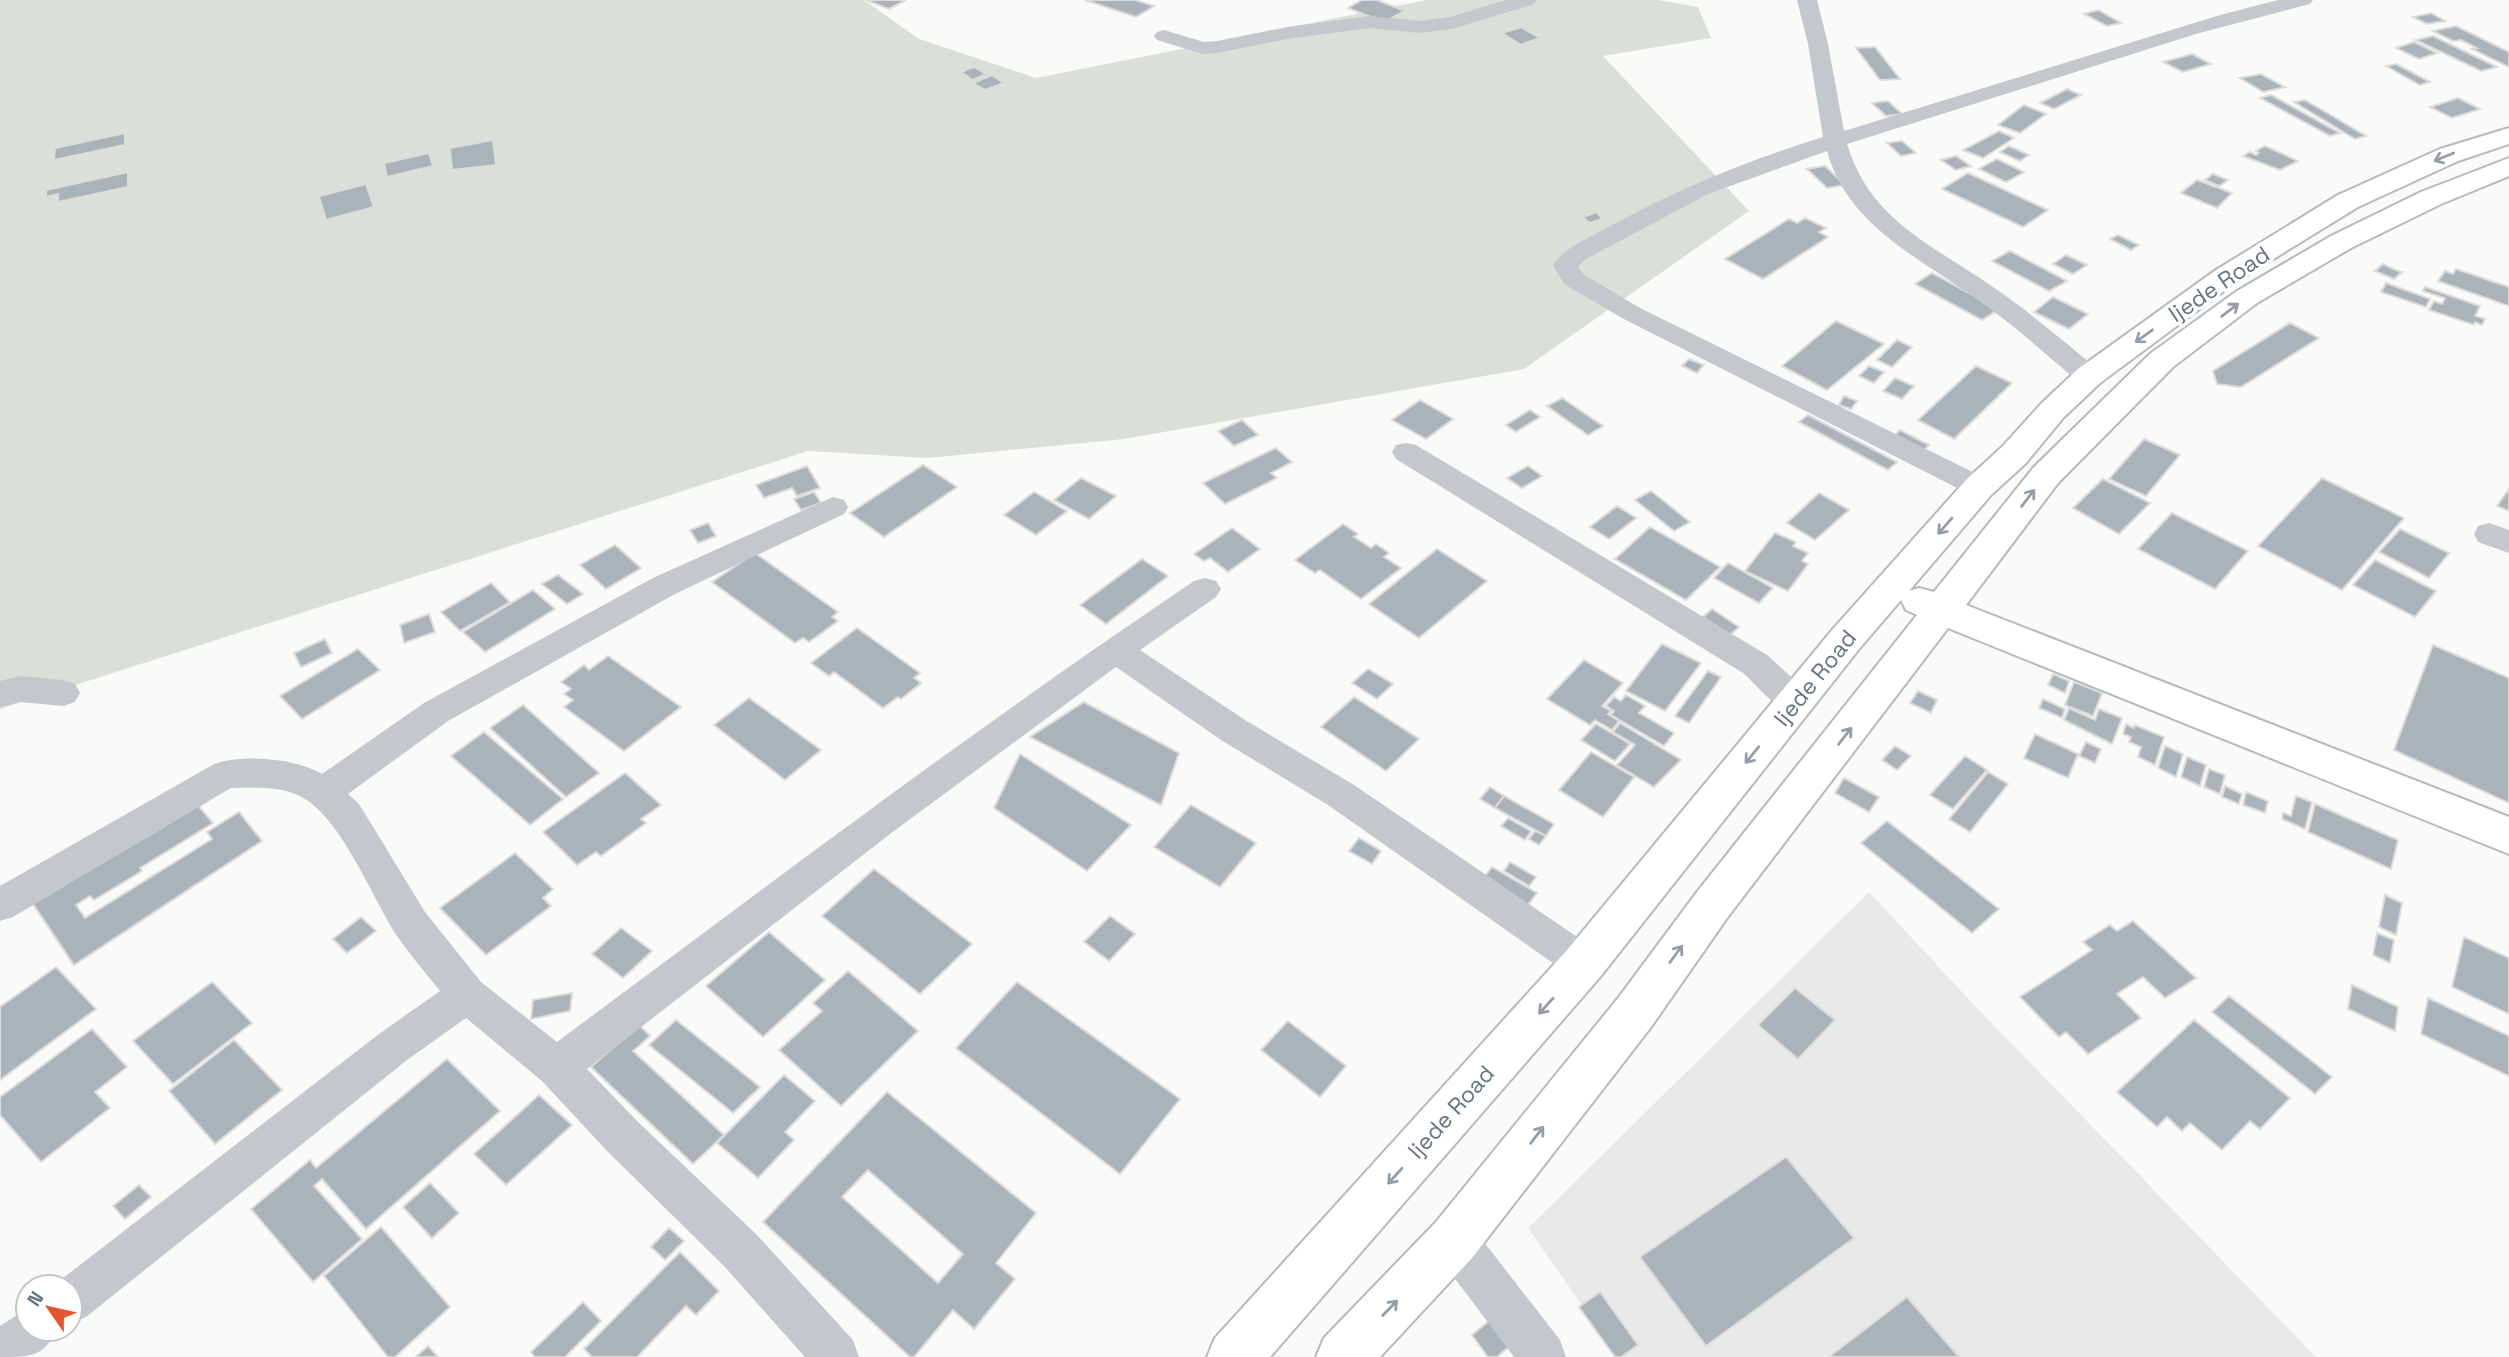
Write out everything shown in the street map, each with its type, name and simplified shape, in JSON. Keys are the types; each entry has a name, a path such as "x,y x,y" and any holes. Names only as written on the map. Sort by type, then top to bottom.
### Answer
{"main road":[{"name":"Ijede Road","path":"1234,1357 1584,963 1889,589 1979,488 2089,376 2238,269 2348,201 2449,155 2509,136"},
{"name":"Ijede Road","path":"1343,1357 1454,1240 1634,1012 1712,905 2046,475 2162,360 2247,297 2341,242 2431,198 2509,166"},
{"path":"1889,589 2355,776 2456,812 2509,836"}],"street":[{"path":"1164,36 1203,48 1370,22 1420,27 1452,23 1527,0"},
{"path":"1807,0 1836,139 1848,177 1865,206 1888,230 1985,292 2089,376"},
{"path":"1979,488 1631,313 1573,279 1565,265 1577,254 1697,190 1836,139 1989,94 2171,33 2303,0"},
{"path":"1406,452 1755,664 1796,701"},
{"path":"323,792 436,712 664,586 833,507"},
{"path":"557,1067 952,768 1115,649 1205,589"},
{"path":"1115,649 1233,730 1341,795 1584,963"},
{"path":"0,694 20,689 63,693"},
{"path":"0,905 226,774 261,774 302,780 323,792 346,815 411,924 467,995 557,1067 622,1136 740,1250 836,1357"},
{"path":"84,1290 393,1046 467,995"},
{"path":"1454,1240 1543,1357"},
{"path":"0,1355 16,1343"}],"shaded area":[{"path":"0,0 864,0 919,39 1036,78 1427,0 1658,0 1698,7 1711,38 1603,56 1749,211 1524,369 1124,439 928,458 808,451 0,709"},
{"path":"1869,892 1977,1008 2316,1357 1618,1357 1528,1228"}],"building":[{"path":"866,0 906,0 889,9"},
{"path":"1085,0 1135,0 1154,6 1136,17"},
{"path":"1362,0 1377,0 1405,11 1384,22 1348,8"},
{"path":"2098,10 2121,23 2107,26 2084,14"},
{"path":"2431,13 2445,21 2427,24 2413,17"},
{"path":"2456,26 2509,52 2509,67 2472,49 2477,48 2461,40 2453,41 2433,31"},
{"path":"1521,27 1540,38 1521,45 1502,33"},
{"path":"2433,36 2497,67 2481,71 2416,40"},
{"path":"2414,42 2437,53 2419,59 2396,48"},
{"path":"1875,47 1900,79 1880,80 1856,48"},
{"path":"2192,54 2211,64 2183,72 2163,62"},
{"path":"2396,64 2430,82 2420,85 2386,66"},
{"path":"974,67 986,74 973,80 961,72"},
{"path":"2261,74 2285,87 2263,92 2240,78"},
{"path":"992,75 1004,83 985,90 973,83"},
{"path":"2067,89 2081,95 2054,109 2040,103"},
{"path":"2271,95 2340,133 2330,136 2260,98"},
{"path":"2458,98 2480,109 2452,118 2430,107"},
{"path":"2305,100 2366,136 2355,139 2294,102"},
{"path":"1888,101 1902,114 1886,116 1872,103"},
{"path":"2024,105 2046,114 2020,133 1998,125"},
{"path":"1999,131 2014,138 1983,158 1963,150"},
{"path":"125,133 125,145 54,160 55,148"},
{"path":"493,140 496,165 452,170 450,148"},
{"path":"1902,141 1916,153 1901,156 1887,143"},
{"path":"2009,146 2029,155 2020,161 2000,152"},
{"path":"2265,146 2298,161 2280,170 2243,156 2250,152 2256,155 2259,153 2256,151"},
{"path":"429,153 433,166 387,177 384,163"},
{"path":"1956,156 1971,166 1956,170 1941,160"},
{"path":"1997,159 2024,172 2006,182 1979,169"},
{"path":"1825,166 1845,185 1827,188 1807,169"},
{"path":"128,172 128,187 58,202 58,194 46,197 46,190"},
{"path":"1968,173 2048,210 2023,227 1942,189"},
{"path":"2213,174 2228,180 2219,186 2205,180"},
{"path":"2197,180 2232,193 2217,208 2181,193"},
{"path":"366,184 374,207 326,220 319,196"},
{"path":"1597,212 1602,219 1590,223 1582,217"},
{"path":"1805,218 1826,228 1819,232 1828,237 1763,279 1725,259 1789,219 1797,223"},
{"path":"2118,235 2139,245 2131,250 2110,239"},
{"path":"2010,251 2067,281 2049,291 1992,261"},
{"path":"2066,255 2087,265 2073,274 2053,264"},
{"path":"2383,264 2402,272 2394,279 2375,271"},
{"path":"2456,269 2509,287 2509,306 2438,281 2445,271 2453,274"},
{"path":"1932,273 1999,309 1982,320 1915,284"},
{"path":"2386,283 2430,299 2426,307 2381,292"},
{"path":"2425,287 2480,306 2475,316 2485,319 2482,325 2475,322 2474,325 2429,310 2434,301 2442,304 2445,298 2423,291"},
{"path":"2053,297 2088,314 2069,329 2034,312"},
{"path":"1836,321 1884,344 1827,390 1782,366"},
{"path":"2290,323 2319,338 2241,387 2217,384 2213,371"},
{"path":"1897,340 1912,347 1892,367 1877,360"},
{"path":"1689,359 1704,365 1697,373 1682,366"},
{"path":"1869,366 1884,372 1874,383 1859,376"},
{"path":"1976,366 2012,383 1954,439 1918,420"},
{"path":"1895,378 1914,386 1902,399 1883,391"},
{"path":"1844,396 1857,401 1851,409 1839,405"},
{"path":"1562,398 1603,426 1588,435 1547,406"},
{"path":"1420,400 1453,419 1426,439 1392,420"},
{"path":"1530,410 1540,417 1516,432 1506,425"},
{"path":"1808,415 1897,462 1888,470 1799,422"},
{"path":"1242,420 1258,435 1234,446 1218,431"},
{"path":"1900,430 1929,445 1923,451 1894,436"},
{"path":"2144,439 2180,455 2146,496 2109,479"},
{"path":"1276,448 1292,462 1271,473 1277,478 1225,504 1203,483"},
{"path":"923,465 957,487 884,537 850,513"},
{"path":"807,466 820,488 797,496 792,488 764,498 756,485"},
{"path":"1528,466 1542,476 1522,488 1507,478"},
{"path":"1081,478 1116,496 1089,519 1054,500"},
{"path":"2322,478 2404,518 2342,590 2258,546"},
{"path":"2103,479 2150,503 2119,534 2073,508"},
{"path":"2509,489 2509,511 2497,506"},
{"path":"1651,491 1690,522 1674,531 1635,500"},
{"path":"814,492 821,503 801,510 794,499"},
{"path":"1034,492 1067,511 1036,535 1004,515"},
{"path":"1819,493 1849,510 1815,540 1787,523"},
{"path":"1617,506 1636,518 1609,539 1590,527"},
{"path":"2172,513 2248,551 2215,589 2138,549"},
{"path":"708,523 716,536 698,543 690,530"},
{"path":"1343,524 1358,534 1354,537 1371,548 1376,544 1389,553 1384,557 1401,568 1361,599 1320,570 1315,573 1295,560"},
{"path":"1650,527 1720,567 1686,600 1615,559"},
{"path":"1232,528 1260,549 1228,572 1210,558 1204,561 1194,554"},
{"path":"2400,529 2449,553 2429,578 2379,552"},
{"path":"1775,533 1796,542 1793,546 1808,553 1802,561 1808,564 1788,591 1745,571"},
{"path":"615,545 641,568 606,589 580,565"},
{"path":"1437,549 1487,581 1419,638 1369,604"},
{"path":"755,553 838,612 832,617 838,621 809,642 803,638 795,643 712,582"},
{"path":"1142,559 1168,576 1106,624 1080,605"},
{"path":"2375,560 2436,591 2415,617 2353,585"},
{"path":"1728,563 1773,588 1759,603 1714,578"},
{"path":"558,575 583,594 567,604 542,584"},
{"path":"491,583 510,602 460,631 441,612"},
{"path":"533,590 555,609 485,652 463,632"},
{"path":"1712,609 1739,627 1730,635 1703,617"},
{"path":"429,614 435,632 404,643 400,625"},
{"path":"857,628 920,673 914,678 921,683 901,699 898,697 883,708 834,672 829,676 811,663"},
{"path":"325,639 332,653 301,667 294,653"},
{"path":"1662,644 1701,663 1665,711 1626,691"},
{"path":"2433,645 2509,678 2509,803 2394,750"},
{"path":"358,649 380,670 302,719 280,696"},
{"path":"608,656 681,707 624,751 564,707 573,700 564,694 571,689 561,682 584,665 589,670"},
{"path":"1584,660 1623,683 1602,706 1611,711 1608,714 1619,721 1612,730 1595,720 1590,725 1547,699"},
{"path":"1368,669 1393,684 1377,699 1352,683"},
{"path":"1708,671 1721,677 1689,723 1675,716"},
{"path":"2053,674 2069,681 2065,693 2048,685"},
{"path":"2074,682 2102,693 2093,716 2065,705"},
{"path":"1918,691 1937,700 1931,713 1910,703"},
{"path":"1626,695 1645,706 1639,713 1674,733 1664,746 1611,715 1614,711 1606,706 1614,697 1621,701"},
{"path":"1354,697 1419,739 1386,771 1321,727"},
{"path":"749,698 821,750 785,780 714,725"},
{"path":"2043,699 2065,709 2062,718 2039,708"},
{"path":"1084,702 1179,753 1161,805 1030,737"},
{"path":"523,705 599,773 566,797 490,728"},
{"path":"2069,708 2095,720 2099,709 2122,718 2112,744 2064,720"},
{"path":"1620,723 1681,760 1654,787 1617,765 1635,745 1613,732"},
{"path":"1596,724 1630,744 1615,761 1581,740"},
{"path":"2126,724 2164,737 2155,765 2138,757 2141,747 2129,742 2131,737 2123,734"},
{"path":"484,732 563,799 530,825 451,756"},
{"path":"2035,734 2078,754 2068,778 2024,758"},
{"path":"2086,742 2101,749 2095,763 2079,756"},
{"path":"1895,746 1911,756 1897,770 1882,760"},
{"path":"2165,746 2183,754 2176,777 2158,768"},
{"path":"1591,752 1634,777 1603,817 1559,790"},
{"path":"1020,754 1131,825 1087,871 994,808"},
{"path":"1965,756 1987,770 1953,809 1930,795"},
{"path":"2187,757 2206,765 2200,786 2181,777"},
{"path":"2209,769 2225,775 2220,794 2204,787"},
{"path":"1988,772 2008,784 1970,832 1949,819"},
{"path":"625,773 661,805 641,819 646,823 601,856 596,852 577,865 543,832"},
{"path":"1844,778 1879,797 1869,812 1835,793"},
{"path":"2225,786 2242,794 2239,804 2222,797"},
{"path":"1490,787 1504,796 1495,808 1480,799"},
{"path":"2246,792 2268,801 2265,813 2243,805"},
{"path":"1504,796 1554,824 1546,836 1495,808"},
{"path":"2296,796 2312,802 2305,829 2282,819 2283,813 2291,816"},
{"path":"197,804 213,823 94,900 90,896 76,905 85,918 212,839 207,832 239,812 262,841 74,965 33,904"},
{"path":"2315,804 2398,840 2391,869 2308,832"},
{"path":"1191,805 1256,843 1220,887 1154,847"},
{"path":"1508,818 1531,831 1525,840 1501,826"},
{"path":"1887,821 1999,909 1972,933 1861,843"},
{"path":"1535,831 1546,836 1539,845 1529,839"},
{"path":"1359,838 1381,851 1372,864 1349,851"},
{"path":"515,853 553,889 543,898 551,906 486,955 440,908"},
{"path":"1510,862 1536,877 1529,886 1504,871"},
{"path":"1492,867 1537,893 1527,906 1483,879"},
{"path":"874,869 972,944 920,994 822,916"},
{"path":"2385,895 2402,903 2396,935 2379,927"},
{"path":"1110,916 1135,934 1109,961 1084,942"},
{"path":"361,917 376,931 347,953 333,939"},
{"path":"2133,921 2196,978 2165,998 2143,977 2117,994 2141,1018 2088,1054 2066,1032 2059,1037 2020,997 2092,950 2083,942 2110,925 2117,931"},
{"path":"621,928 652,951 623,978 592,954"},
{"path":"769,932 825,980 763,1037 706,986"},
{"path":"2377,933 2394,940 2390,963 2373,955"},
{"path":"2464,937 2509,958 2509,1014 2452,987"},
{"path":"56,967 96,1009 0,1080 0,1007"},
{"path":"848,971 918,1031 841,1106 779,1050 822,1011 813,1003"},
{"path":"212,982 252,1023 173,1084 133,1041"},
{"path":"1017,982 1180,1099 1120,1174 956,1048"},
{"path":"2352,985 2398,1007 2395,1031 2348,1009"},
{"path":"1795,988 1835,1020 1798,1059 1758,1025"},
{"path":"572,993 570,1011 531,1019 533,1000"},
{"path":"2229,996 2332,1077 2315,1094 2212,1012"},
{"path":"2428,998 2509,1036 2509,1076 2421,1034"},
{"path":"676,1020 760,1087 733,1113 649,1045"},
{"path":"2194,1020 2290,1098 2260,1129 2250,1121 2222,1150 2190,1123 2182,1131 2167,1117 2157,1127 2117,1092"},
{"path":"1288,1021 1346,1066 1320,1097 1261,1050"},
{"path":"639,1025 650,1036 633,1051 724,1135 693,1164 591,1067"},
{"path":"92,1029 127,1067 95,1092 110,1108 41,1162 0,1115 0,1097"},
{"path":"234,1040 282,1090 215,1144 169,1091"},
{"path":"447,1059 500,1111 366,1229 322,1179 314,1186 362,1239 313,1282 251,1209 310,1160 316,1168"},
{"path":"784,1075 815,1101 785,1132 794,1140 758,1178 717,1143"},
{"path":"887,1092 1036,1213 996,1263 1015,1279 974,1329 953,1310 914,1357 910,1357 763,1222","holes":["868,1170 963,1254 938,1283 842,1197"]},
{"path":"539,1095 572,1125 506,1185 474,1154"},
{"path":"1786,1157 1854,1238 1706,1346 1640,1257"},
{"path":"430,1183 459,1213 432,1238 403,1207"},
{"path":"139,1185 151,1197 125,1219 113,1206"},
{"path":"381,1227 450,1307 395,1357 388,1357 324,1276"},
{"path":"669,1228 684,1241 665,1260 651,1247"},
{"path":"680,1252 719,1291 696,1315 686,1306 637,1357 592,1357 584,1349"},
{"path":"1600,1292 1638,1345 1621,1357 1615,1357 1579,1307"},
{"path":"1907,1297 1959,1357 1829,1357"},
{"path":"583,1302 601,1321 565,1357 535,1357 531,1352"},
{"path":"1494,1317 1514,1342 1497,1357 1488,1357 1472,1335"},
{"path":"428,1346 438,1357 416,1357"}]}
